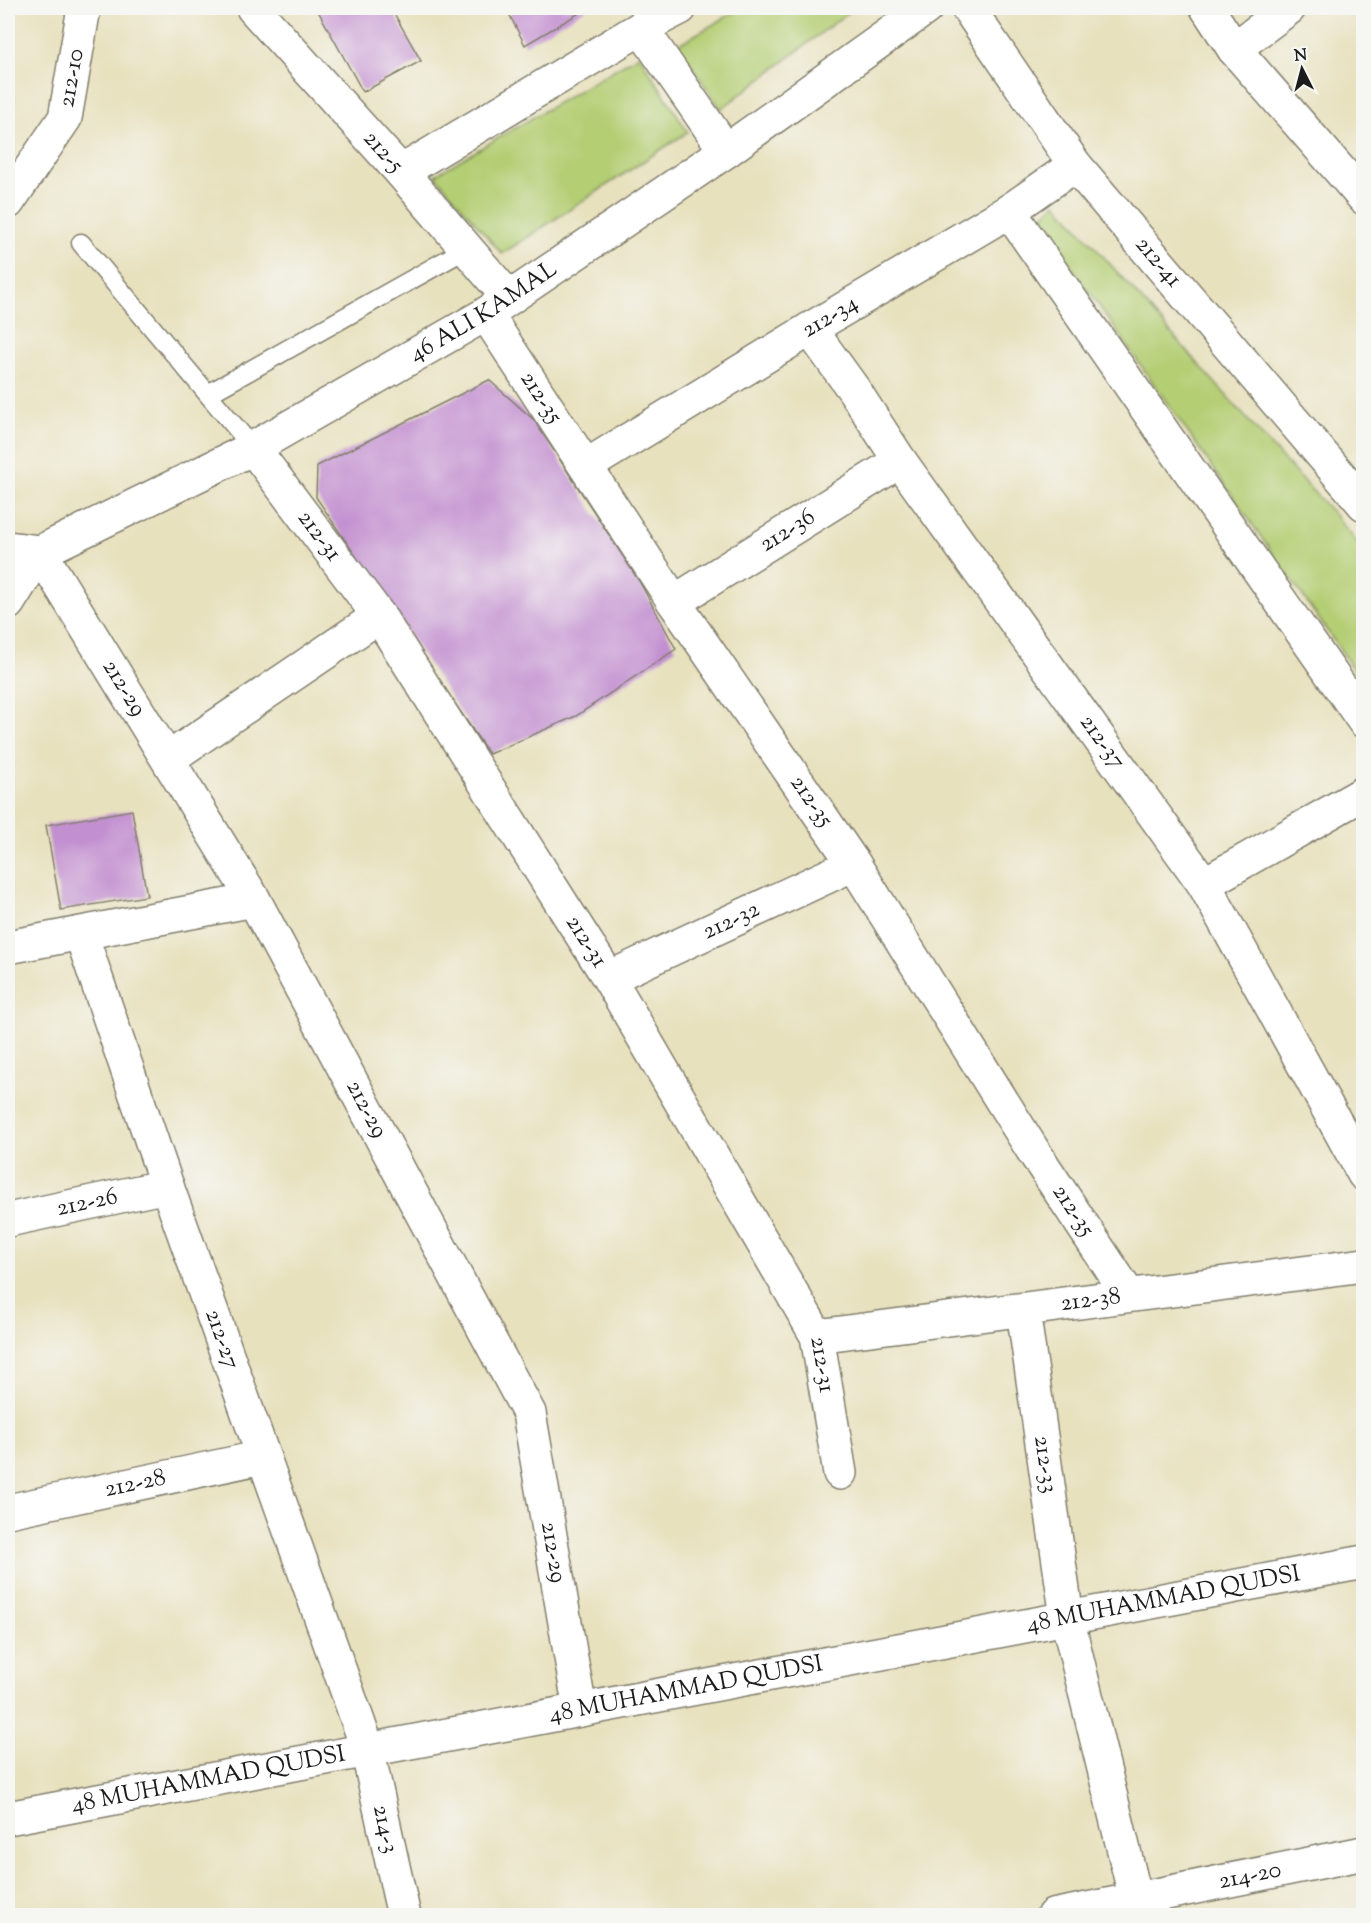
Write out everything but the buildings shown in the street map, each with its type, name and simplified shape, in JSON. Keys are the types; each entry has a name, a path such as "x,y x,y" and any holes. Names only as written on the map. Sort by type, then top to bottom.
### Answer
{"street":[{"name":"212-5","path":"253,8 401,172 466,249 497,306"},
{"path":"401,172 642,28 680,8"},
{"name":"46 ALI KAMAL","path":"40,552 253,448 497,306 726,151 926,8"},
{"name":"212-41","path":"968,8 1075,165 1364,504"},
{"path":"1207,8 1234,49 1364,198"},
{"path":"1234,49 1289,8"},
{"name":"212-10","path":"8,202 65,117 87,12"},
{"path":"642,28 726,151"},
{"name":"212-34","path":"586,466 1009,211 1075,165"},
{"path":"1009,211 1364,721"},
{"name":"212-35","path":"497,306 586,466 674,602 854,864 1032,1149 1128,1294"},
{"name":"212-37","path":"810,329 854,390 900,461 1204,884 1364,1174"},
{"name":"212-31","path":"253,448 379,616 609,978 817,1336 840,1473"},
{"name":"212-36","path":"674,602 900,461"},
{"path":"8,548 40,552 8,603"},
{"name":"212-29","path":"40,552 254,900 529,1413 580,1710"},
{"path":"168,759 379,616"},
{"path":"1204,884 1364,793"},
{"name":"212-32","path":"609,978 854,864"},
{"path":"8,947 254,900"},
{"name":"212-27","path":"81,934 167,1186 367,1747"},
{"name":"212-26","path":"8,1220 167,1186"},
{"name":"212-38","path":"817,1336 1364,1265"},
{"name":"212-33","path":"1023,1310 1067,1618 1139,1908"},
{"name":"212-28","path":"8,1511 263,1457"},
{"name":"48 MUHAMMAD QUDSI","path":"8,1818 367,1747 580,1710 1364,1562"},
{"name":"214-3","path":"367,1747 404,1916"},
{"name":"214-20","path":"1053,1916 1139,1908 1364,1853"}],"lane":[{"path":"81,243 253,448"},
{"path":"208,394 466,249"}],"green space":[{"path":"742,8 854,8 721,109 677,45"},
{"path":"639,55 688,132 502,254 435,175"},
{"path":"1056,203 1334,514 1363,550 1363,686 1344,655 1038,219"}]}
